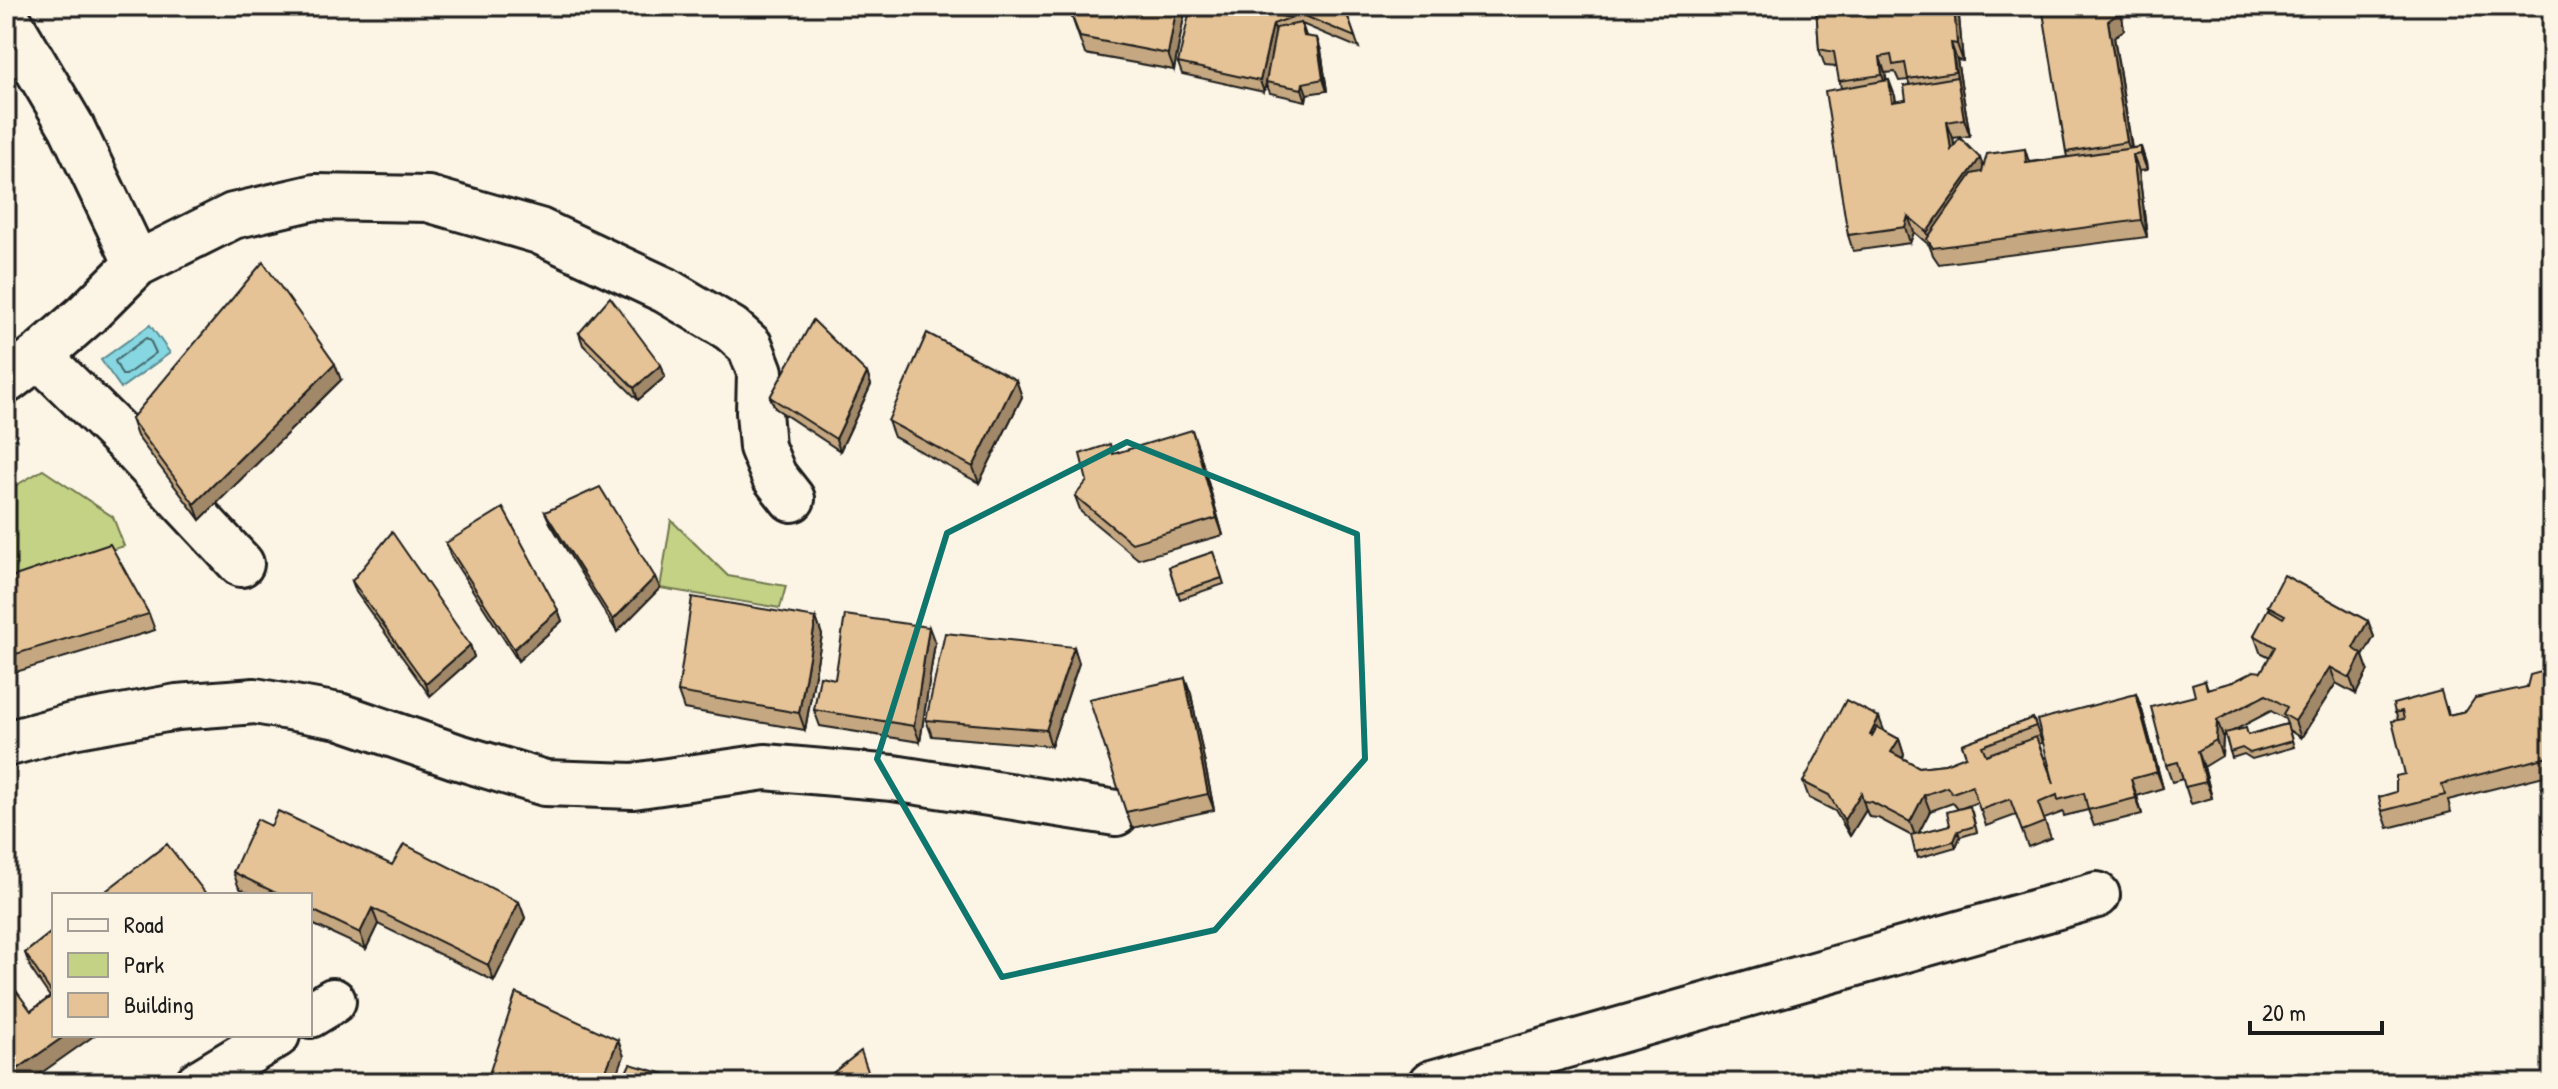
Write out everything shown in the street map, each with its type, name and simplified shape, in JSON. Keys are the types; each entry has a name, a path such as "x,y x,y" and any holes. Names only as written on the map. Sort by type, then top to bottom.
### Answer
{"lane":[{"path":"6,16 71,126 137,264"},
{"path":"241,564 133,448 23,369 137,264 233,216 315,197 428,199 539,231 665,290 731,329 750,346 760,372 762,447 774,476 792,499"},
{"path":"6,744 72,726 177,707 255,701 339,716 545,783 633,786 765,767 893,778 1116,813"},
{"path":"1432,1083 2097,895"},
{"path":"198,1083 274,1037"}],"highlighted area":[{"path":"1127,442 1357,534 1365,759 1215,930 1002,977 877,759 947,533"}],"green space":[{"path":"43,470 113,517 124,546 6,581 6,491"},
{"path":"671,520 728,576 786,586 780,608 660,588"}],"water":[{"path":"150,325 170,353 121,388 101,360"}],"building":[{"path":"1068,6 1177,6 1168,54 1080,37"},
{"path":"1191,6 1236,6 1290,18 1273,24 1260,81 1178,63"},
{"path":"1281,6 1344,6 1355,37"},
{"path":"1816,6 1954,6 1957,44 1951,43 1955,72 1908,79 1905,63 1893,65 1891,55 1880,57 1882,75 1839,81 1834,52 1819,49"},
{"path":"2042,6 2117,6 2118,14 2108,21 2127,142 2066,152"},
{"path":"1301,23 1304,36 1317,38 1323,79 1303,83 1302,89 1266,82 1276,28"},
{"path":"1957,77 1964,119 1947,122 1951,150 1960,138 1980,158 1927,232 1908,216 1905,227 1848,235 1825,91 1889,80 1892,102 1906,100 1904,86"},
{"path":"2141,147 2141,154 2133,155 2141,220 1933,248 1927,239 1972,174 1982,172 1987,154 2025,149 2026,163"},
{"path":"263,262 335,364 194,504 131,419"},
{"path":"610,297 661,365 634,388 579,333"},
{"path":"813,320 867,373 836,439 770,397"},
{"path":"927,333 1016,380 973,467 888,421"},
{"path":"1192,430 1217,518 1132,543 1075,496 1087,481 1080,454 1110,444 1113,454"},
{"path":"600,487 655,577 613,620 545,512"},
{"path":"503,508 558,610 514,649 446,543"},
{"path":"392,532 470,645 426,684 352,581"},
{"path":"110,544 149,614 6,657 6,579"},
{"path":"1213,552 1222,578 1177,593 1169,567"},
{"path":"2284,575 2368,621 2353,648 2362,654 2350,678 2330,667 2295,721 2283,714 2287,707 2266,695 2217,720 2216,740 2198,751 2206,782 2185,787 2178,762 2166,765 2151,707 2195,696 2192,684 2205,680 2207,689 2233,682 2254,671 2261,672 2275,647 2254,635 2268,609 2283,618 2285,615 2268,606"},
{"path":"692,597 816,618 799,713 678,692"},
{"path":"845,615 929,627 914,726 814,710 820,676 835,679"},
{"path":"945,633 1074,647 1046,730 926,720"},
{"path":"2552,669 2552,756 2442,784 2445,795 2382,811 2379,797 2396,792 2396,776 2405,774 2392,721 2404,719 2402,711 2395,713 2393,704 2441,691 2448,715 2466,711 2475,698 2527,687 2530,675"},
{"path":"1185,678 1208,794 1126,812 1089,699"},
{"path":"2136,694 2157,772 2131,779 2136,798 2088,810 2084,793 2058,800 2057,795 2038,803 2045,822 2022,831 2010,799 1980,810 1972,786 1952,793 1947,787 1924,795 1910,822 1872,802 1863,801 1861,793 1844,820 1829,795 1803,782 1846,700 1879,717 1870,735 1877,727 1899,739 1891,752 1919,767 1945,764 1966,756 1962,744 2033,718 2036,726 1982,746 1986,755 2036,737 2054,784 2037,720"},
{"path":"2287,724 2292,741 2250,753 2242,748 2230,752 2225,733 2246,728 2248,735"},
{"path":"1970,806 1975,826 1958,831 1954,841 1915,852 1911,835 1950,825 1947,812"},
{"path":"278,811 392,865 404,844 519,902 488,965 372,908 360,933 312,910 312,893 276,893 233,872 257,819 271,826"},
{"path":"167,844 205,893 103,893"},
{"path":"52,932 52,994 25,953"},
{"path":"6,977 31,1011 52,996 52,1037 63,1037 6,1077"},
{"path":"516,993 618,1040 601,1083 486,1083"},
{"path":"861,1051 872,1083 820,1083"},
{"path":"630,1064 696,1083 621,1083"}]}
